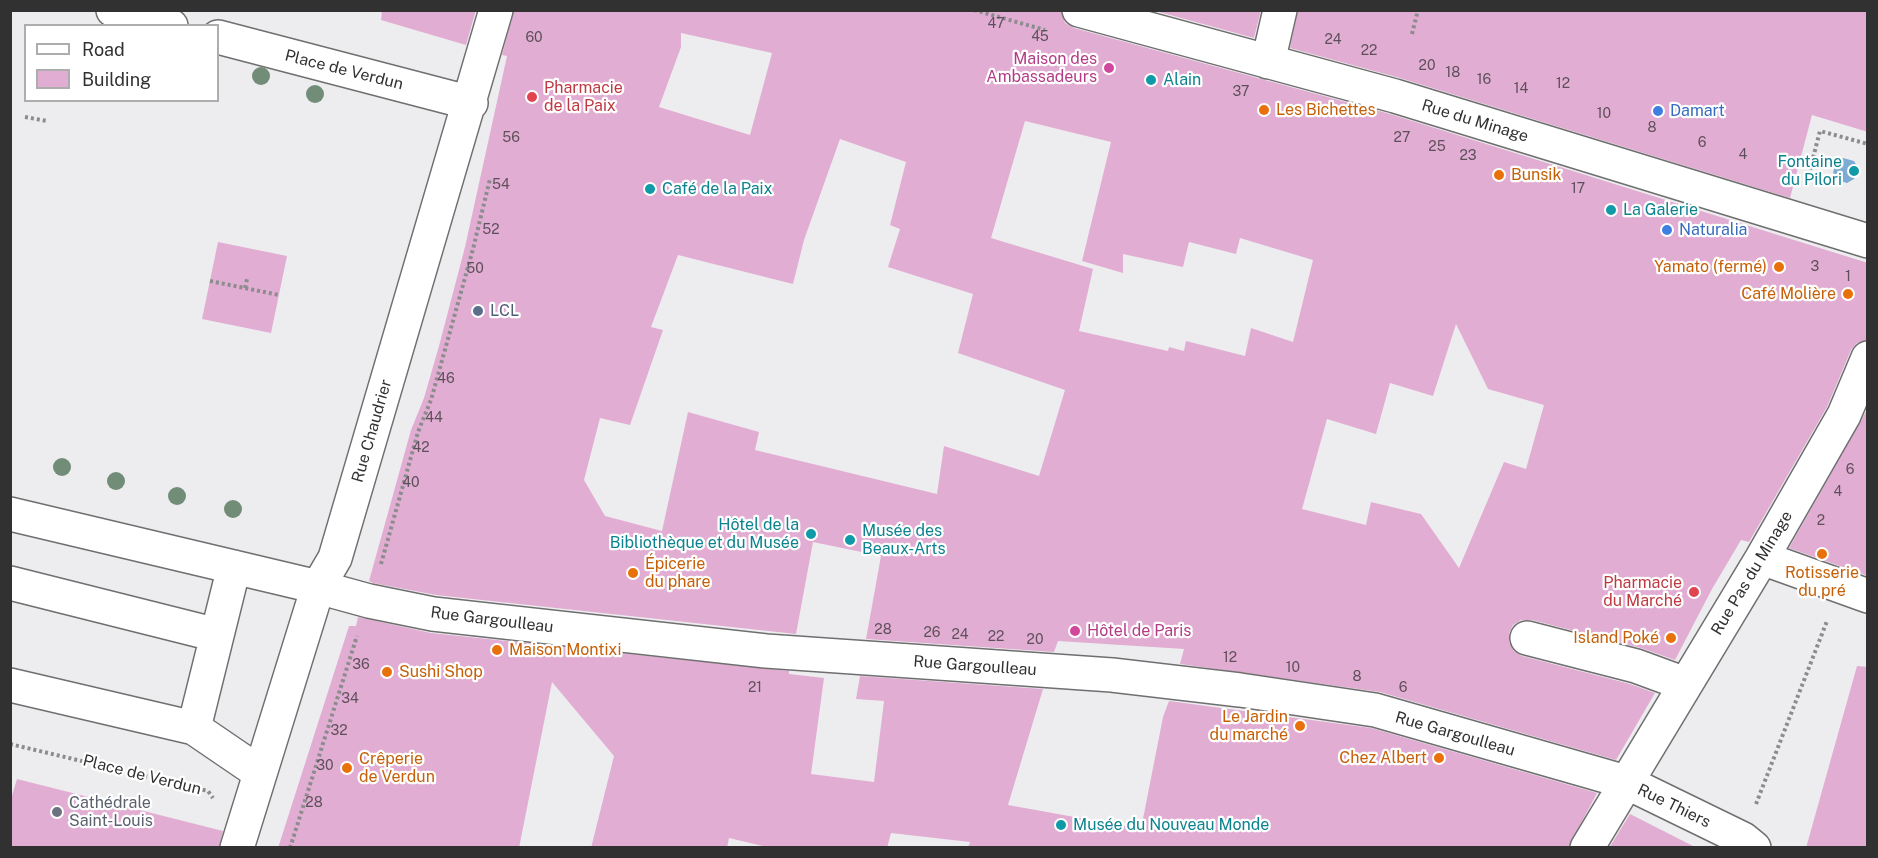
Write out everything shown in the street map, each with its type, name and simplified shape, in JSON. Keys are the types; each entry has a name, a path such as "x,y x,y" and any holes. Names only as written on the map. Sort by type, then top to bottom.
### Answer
{"street":[{"path":"113,10 164,24"},
{"name":"Rue Chaudrier","path":"239,841 318,586 335,558 471,103 496,10"},
{"name":"Rue du Minage","path":"1079,10 1395,96 1868,241"},
{"path":"1268,62 1280,10"},
{"name":"Place de Verdun","path":"219,37 471,103"},
{"name":"Rue Pas du Minage","path":"1587,848 1762,558 1845,415 1868,358"},
{"name":"Rue Gargoulleau","path":"10,514 318,586 369,601 445,615 766,651 1112,675 1375,710 1626,782"},
{"path":"1762,558 1854,591"},
{"path":"194,728 234,567"},
{"path":"10,584 217,635"},
{"path":"1527,638 1636,666 1685,684"},
{"path":"10,685 194,728 260,773"},
{"name":"Rue Thiers","path":"1626,782 1748,843"}],"path":[{"path":"1412,34 1418,10"},
{"path":"25,117 47,122"},
{"path":"1796,219 1820,131 1868,144"},
{"path":"380,568 418,432 431,400 473,249 491,173"},
{"path":"245,288 247,279"},
{"path":"210,281 279,295"},
{"path":"1748,843 1854,591"},
{"path":"291,848 360,626"},
{"name":"Place de Verdun","path":"10,744 208,791 220,807 216,828 239,841"}],"water":[{"name":"Fontaine du Pilori","path":"1843,158 1854,161 1858,168 1854,179 1847,183 1837,180 1833,173 1836,162"}],"building":[{"path":"382,10 476,10 466,45 381,20"},
{"path":"514,10 1061,10 1065,23 1074,28 1390,114 1868,263 1868,340 1857,343 1851,350 1827,407 1749,542 1741,540 1675,660 1641,648 1532,620 1521,620 1513,625 1509,633 1509,642 1514,651 1522,656 1630,684 1655,693 1616,760 1380,692 1180,664 1184,649 1058,641 1054,652 866,639 881,556 813,542 796,634 436,595 373,583 369,581 411,430 424,398 439,346 465,247 507,56 502,55","holes":["681,33 772,53 750,135 659,107 681,47","1025,121 1111,142 1082,261 1123,273 1123,254 1183,267 1189,242 1236,254 1240,238 1313,260 1293,342 1251,328 1245,356 1186,341 1184,351 1169,347 1168,351 1079,331 1093,269 991,238","840,139 906,162 890,225 900,229 888,267 973,294 958,353 1065,390 1039,476 944,446 937,494 755,450 759,432 688,412 662,531 605,516 584,480 600,418 630,425 663,330 651,327 678,255 793,284 804,240","1456,324 1488,389 1544,405 1526,469 1504,462 1459,568 1421,514 1371,502 1366,525 1302,509 1327,419 1376,434 1390,383 1433,396"]},
{"path":"1152,10 1261,10 1254,38"},
{"path":"1298,10 1868,10 1868,132 1812,115 1790,198 1400,78 1290,48"},
{"path":"218,242 287,256 271,333 202,319"},
{"path":"1868,408 1868,576 1789,548"},
{"path":"358,617 431,633 789,671 789,674 824,678 811,774 874,782 884,701 856,699 860,676 1043,689 1008,805 1141,829 1163,717 1169,701 1371,728 1597,793 1568,848 968,848 970,842 891,833 887,848 771,848 729,838 727,848 591,848 614,756 552,682 519,848 278,848 349,626 356,626"},
{"path":"1857,666 1868,667 1868,848 1806,848"},
{"name":"Cathédrale Saint-Louis","path":"17,779 223,831 219,848 10,848 10,802"},
{"path":"1630,814 1697,848 1609,848"}],"place":[{"name":"Maison des Ambassadeurs","path":"1109,68"},
{"name":"Alain","path":"1151,80"},
{"name":"Pharmacie de la Paix","path":"532,97"},
{"name":"Les Bichettes","path":"1264,110"},
{"name":"Damart","path":"1658,111"},
{"name":"Fontaine du Pilori","path":"1854,171"},
{"name":"Bunsik","path":"1499,175"},
{"name":"Café de la Paix","path":"650,189"},
{"name":"La Galerie","path":"1611,210"},
{"name":"Naturalia","path":"1667,230"},
{"name":"Yamato (fermé)","path":"1779,267"},
{"name":"Café Molière","path":"1848,294"},
{"name":"LCL","path":"478,311"},
{"name":"Hôtel de la Bibliothèque et du Musée","path":"811,534"},
{"name":"Musée des Beaux-Arts","path":"850,540"},
{"name":"Rotisserie du pré","path":"1822,554"},
{"name":"Épicerie du phare","path":"633,573"},
{"name":"Pharmacie du Marché","path":"1694,592"},
{"name":"Hôtel de Paris","path":"1075,631"},
{"name":"Island Poké","path":"1671,638"},
{"name":"Maison Montixi","path":"497,650"},
{"name":"Sushi Shop","path":"387,672"},
{"name":"Le Jardin du marché","path":"1300,726"},
{"name":"Chez Albert","path":"1439,758"},
{"name":"Crêperie de Verdun","path":"347,768"},
{"name":"Cathédrale Saint-Louis","path":"57,812"},
{"name":"Musée du Nouveau Monde","path":"1061,825"}]}
